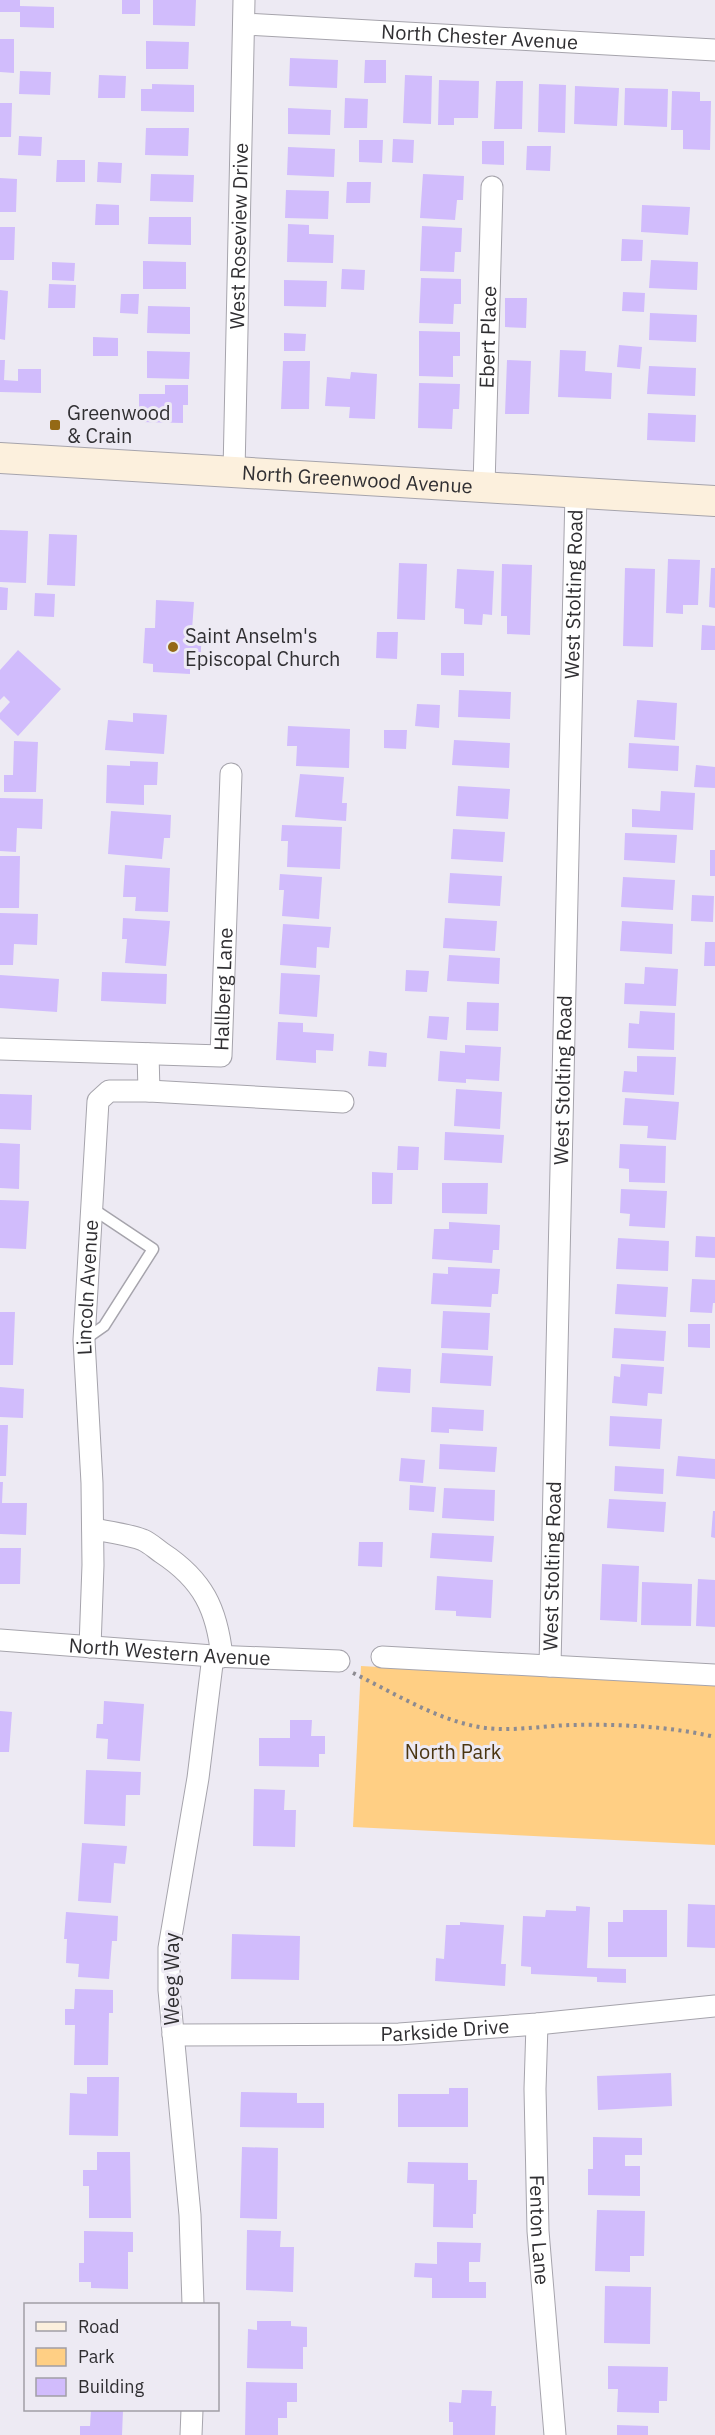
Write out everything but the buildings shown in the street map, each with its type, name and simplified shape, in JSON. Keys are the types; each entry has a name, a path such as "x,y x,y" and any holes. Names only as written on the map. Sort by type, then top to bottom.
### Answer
{"main road":[{"name":"North Greenwood Avenue","path":"0,458 715,501"}],"street":[{"name":"West Roseview Drive","path":"234,472 244,0"},
{"name":"North Chester Avenue","path":"244,24 715,50"},
{"name":"Ebert Place","path":"484,487 492,187"},
{"name":"West Stolting Road","path":"550,1666 576,492"},
{"name":"Hallberg Lane","path":"0,1049 221,1056 231,774"},
{"path":"148,1054 149,1091"},
{"name":"Lincoln Avenue","path":"90,1647 93,1529 84,1340 98,1101 109,1091 149,1091 343,1102"},
{"path":"93,1529 143,1540 178,1563 200,1585 213,1607 220,1636 217,1656"},
{"name":"North Western Avenue","path":"0,1640 217,1656 333,1660"},
{"name":"Weeg Way","path":"193,2303 190,2215 183,2122 172,2035 169,1948 217,1656"},
{"path":"382,1657 715,1675"},
{"name":"Parkside Drive","path":"172,2035 399,2034 537,2024 636,2012 715,2006"},
{"name":"Fenton Lane","path":"537,2024 535,2089 538,2231 555,2435"},
{"path":"191,2435 192,2411"}],"lane":[{"path":"84,1340 104,1326 153,1249 93,1209"}],"path":[{"path":"333,1660 419,1706 476,1727 624,1725 664,1728 715,1737"}],"green space":[{"name":"North Park","path":"361,1666 715,1686 715,1845 353,1827"}],"place":[{"name":"Greenwood & Crain","path":"55,425"},
{"name":"Saint Anselm's Episcopal Church","path":"173,647"}]}
